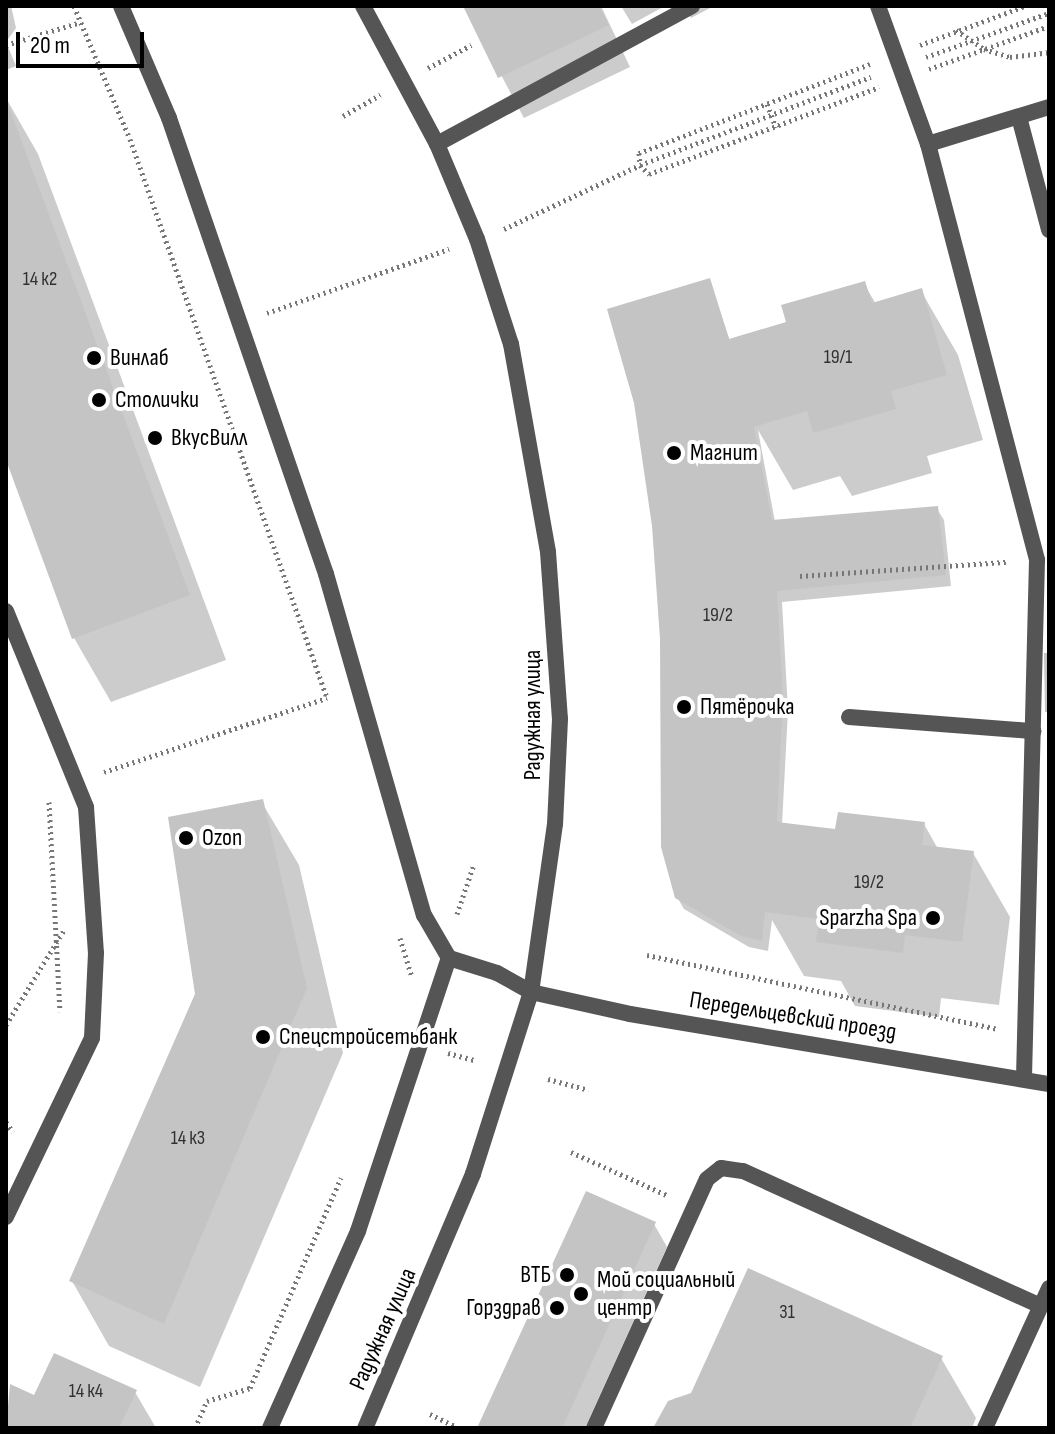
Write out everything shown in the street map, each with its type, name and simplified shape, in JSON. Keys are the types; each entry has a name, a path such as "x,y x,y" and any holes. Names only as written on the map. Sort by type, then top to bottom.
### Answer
{"street":[{"path":"121,6 169,118 326,574 424,915 449,958 358,1231 270,1428"},
{"name":"Радужная улица","path":"363,6 437,144 477,239 511,344 536,472 557,630 555,824 531,992 473,1174 365,1428"},
{"path":"437,144 692,6"},
{"path":"878,6 928,144 1043,560 1033,731 1024,1078"},
{"path":"928,144 1049,107"},
{"path":"1019,117 1049,230"},
{"path":"6,611 86,807 96,953 92,1038 6,1217"},
{"path":"849,717 1033,731"},
{"name":"Передельцевский проезд","path":"449,958 497,973 531,992 630,1014 1049,1084"},
{"path":"594,1428 694,1207 714,1172 735,1168 1041,1306"},
{"path":"985,1428 1049,1288"}],"path":[{"path":"74,6 130,139 332,713"},
{"path":"1025,6 956,30 900,66 776,127 649,174 640,165 639,153 767,104 900,66 984,49 1049,26"},
{"path":"545,214 640,165 1049,13"},
{"path":"6,45 81,22"},
{"path":"956,30 984,49 1010,57 1049,52"},
{"path":"767,104 776,127"},
{"path":"201,339 411,262"},
{"path":"800,576 1043,560"},
{"path":"6,1025 91,884"},
{"path":"396,923 414,983"},
{"path":"647,955 1026,1035"},
{"path":"435,1050 474,1060"},
{"path":"548,1079 589,1090"},
{"path":"571,1152 694,1207"},
{"path":"195,1428 207,1401 250,1388 345,1169"},
{"path":"430,1414 455,1426"}],"building":[{"path":"463,6 599,6 609,25 498,78"},
{"path":"6,99 190,595 72,639 6,460"},
{"path":"710,278 729,339 786,322 781,305 865,281 872,303 922,288 947,375 891,391 896,409 813,433 807,411 754,427 772,520 938,506 946,575 777,591 783,697 777,822 835,829 838,812 925,822 922,845 974,851 962,942 905,935 903,953 816,942 819,919 765,912 762,941 741,936 675,898 661,847 660,639 652,526 634,403 607,309"},
{"path":"1044,653 1049,653 1049,712 1045,712"},
{"path":"263,799 307,988 164,1324 69,1281 195,994 168,817"},
{"name":"Мой социальный центр","path":"586,1191 656,1222 562,1428 477,1428"},
{"path":"748,1268 943,1356 910,1428 653,1428 668,1401 691,1393"},
{"path":"54,1353 137,1390 119,1428 6,1428 10,1384 34,1395"}],"place":[{"name":"Винлаб","path":"94,358"},
{"name":"Столички","path":"99,400"},
{"name":"ВкусВилл","path":"155,438"},
{"name":"Магнит","path":"674,453"},
{"name":"Пятёрочка","path":"684,707"},
{"name":"Ozon","path":"186,838"},
{"name":"Sparzha Spa","path":"933,918"},
{"name":"Спецстройсетьбанк","path":"263,1037"},
{"name":"ВТБ","path":"567,1275"},
{"name":"Мой социальный центр","path":"581,1294"},
{"name":"Горздрав","path":"557,1308"}]}
